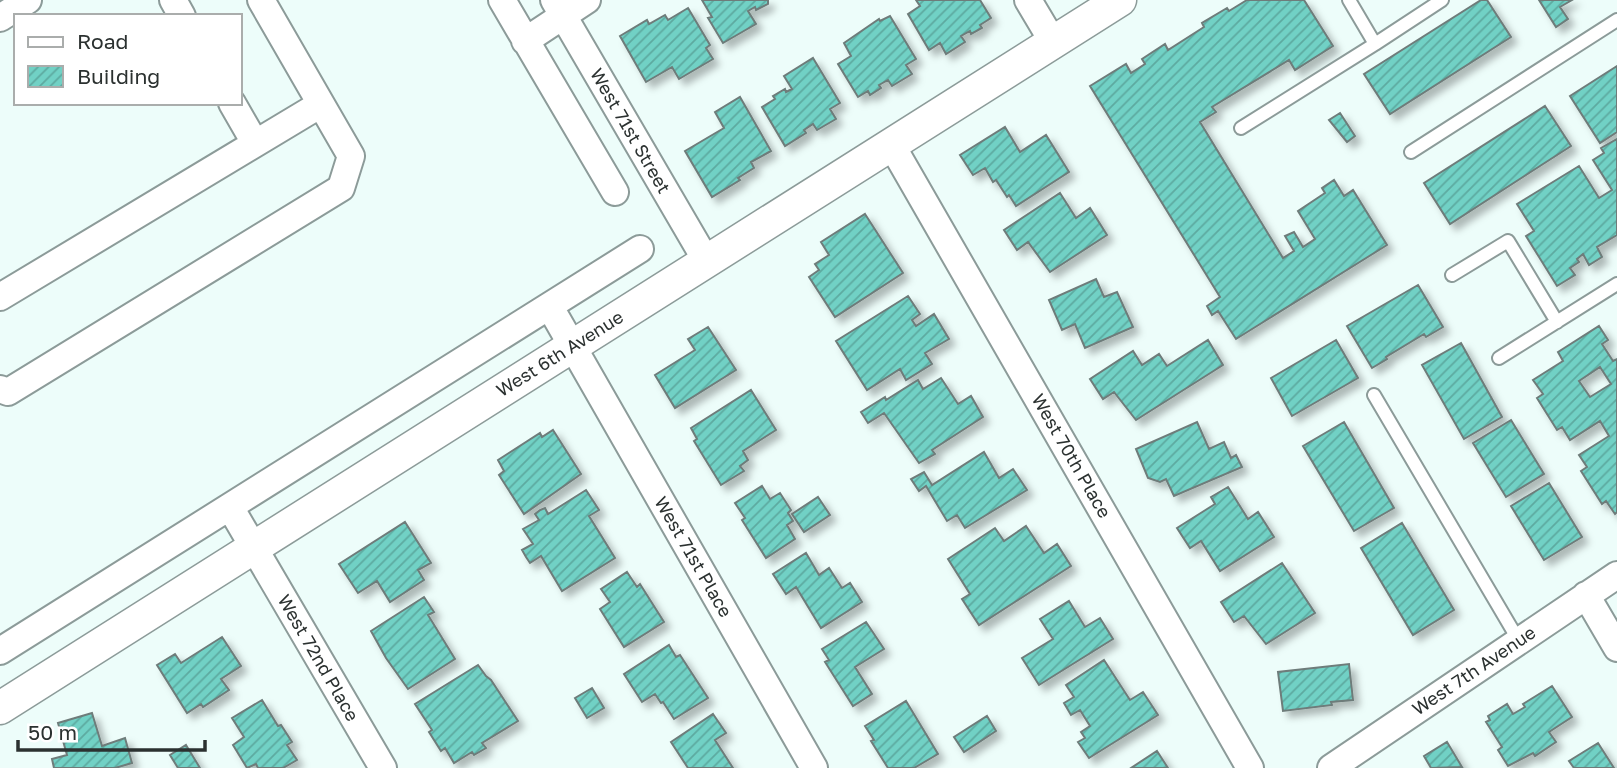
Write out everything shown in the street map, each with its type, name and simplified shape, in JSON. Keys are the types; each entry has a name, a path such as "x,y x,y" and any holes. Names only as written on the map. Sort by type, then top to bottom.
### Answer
{"street":[{"path":"0,18 28,0"},
{"path":"0,389 8,392 341,188 351,156 261,0"},
{"path":"502,0 615,192"},
{"path":"526,41 558,8 587,0"},
{"path":"1028,0 1053,42"},
{"name":"West 6th Avenue","path":"0,708 1121,0"},
{"name":"West 71st Street","path":"558,8 706,262"},
{"path":"0,297 320,104"},
{"path":"233,105 255,143"},
{"name":"West 70th Place","path":"891,144 1250,768"},
{"path":"0,651 640,249"},
{"name":"West 71st Place","path":"550,307 814,768"},
{"name":"West 72nd Place","path":"230,507 383,768"},
{"name":"West 7th Avenue","path":"1331,768 1617,575"},
{"path":"1586,595 1617,648"}],"lane":[{"path":"1349,0 1375,44"},
{"path":"1241,128 1442,0"},
{"path":"1411,152 1617,20"},
{"path":"1452,275 1508,241 1558,322"},
{"path":"1499,358 1617,284"},
{"path":"1374,395 1519,640"}],"building":[{"path":"702,0 768,0 768,4 748,11 756,24 723,43 708,18 712,17"},
{"path":"916,0 980,0 991,18 980,25 982,28 961,36 965,42 946,54 940,43 929,50 908,14 920,6"},
{"path":"1247,0 1304,0 1333,46 1295,70 1289,60 1212,107 1216,112 1200,122 1283,258 1294,251 1285,236 1294,232 1303,247 1315,239 1298,211 1325,193 1322,188 1334,180 1344,196 1353,190 1387,245 1236,339 1218,311 1212,315 1207,306 1220,297 1090,86 1126,64 1131,73 1145,64 1142,59 1165,44 1168,50 1204,27 1202,23"},
{"path":"1481,0 1487,0 1511,37 1390,114 1364,74"},
{"path":"1539,0 1572,0 1560,7 1568,19 1556,27"},
{"path":"688,8 710,45 706,48 713,59 679,79 672,67 646,82 620,36 647,20 649,24 665,15 668,20"},
{"path":"890,16 916,59 906,65 912,74 892,86 888,80 870,95 868,91 858,97 838,64 851,56 844,43 879,19 880,21"},
{"path":"813,58 840,103 830,109 836,119 817,130 813,124 804,130 806,133 785,146 762,107 775,99 773,96 785,89 786,92 792,89 784,76"},
{"path":"1617,66 1617,132 1600,143 1570,96"},
{"path":"740,97 771,151 751,162 754,168 738,178 740,180 712,197 685,151 724,128 715,112"},
{"path":"1545,106 1571,146 1450,224 1424,183"},
{"path":"1340,113 1355,136 1347,142 1329,120"},
{"path":"1005,127 1020,152 1046,135 1069,172 1016,206 996,180 993,182 985,168 973,175 960,155"},
{"path":"1617,139 1617,235 1597,247 1602,257 1589,265 1583,254 1577,259 1579,262 1570,268 1575,275 1557,286 1526,236 1534,231 1517,204 1579,166 1599,198 1612,190 1593,160 1604,153 1601,148"},
{"path":"1060,193 1076,218 1090,208 1107,235 1050,272 1028,242 1017,250 1004,230"},
{"path":"865,214 903,273 835,317 809,277 819,270 815,264 829,255 821,242"},
{"path":"1096,279 1104,297 1117,292 1133,327 1085,348 1075,324 1062,330 1049,300"},
{"path":"1418,285 1443,327 1426,337 1424,334 1372,368 1347,326"},
{"path":"908,296 920,314 912,320 916,326 934,314 949,339 925,353 932,364 906,380 900,369 867,390 836,341"},
{"path":"1599,326 1608,340 1602,344 1613,361 1617,359 1615,514 1606,501 1602,504 1581,471 1587,467 1579,455 1609,436 1600,421 1570,440 1562,427 1557,430 1537,398 1543,394 1533,380 1563,361 1558,352","holes":["1600,367 1611,384 1590,397 1579,381"]},
{"path":"708,327 736,370 675,408 655,375 695,350 688,339"},
{"path":"1208,340 1223,365 1136,420 1114,392 1103,399 1090,379 1133,351 1142,365 1159,354 1167,366"},
{"path":"1336,340 1358,378 1292,416 1271,378"},
{"path":"1461,343 1502,417 1464,439 1422,365"},
{"path":"941,378 958,404 971,396 983,417 932,450 935,454 919,463 884,413 868,423 861,412 918,380 923,389"},
{"path":"751,390 776,430 743,451 748,460 740,466 744,471 721,485 694,441 697,439 691,428"},
{"path":"1511,420 1544,474 1506,497 1473,443"},
{"path":"1197,422 1209,449 1224,442 1231,458 1236,455 1242,467 1174,496 1166,479 1160,482 1148,478 1136,449"},
{"path":"1344,422 1394,508 1354,531 1303,446"},
{"path":"553,430 581,474 524,514 499,475 504,471 498,460 540,433 542,437"},
{"path":"984,452 999,478 1013,469 1027,490 965,528 957,515 947,521 926,486 919,491 911,479 924,472 932,485"},
{"path":"1549,483 1582,537 1544,560 1511,506"},
{"path":"762,486 770,499 780,493 791,510 788,513 793,521 787,525 795,539 766,558 742,520 745,518 735,503"},
{"path":"1228,487 1248,519 1258,512 1274,537 1220,571 1201,541 1190,548 1177,528 1215,504 1211,497"},
{"path":"586,490 599,510 589,516 615,558 562,591 541,556 530,563 526,557 522,550 533,544 523,529 539,520 535,514 540,510 545,508 548,514"},
{"path":"818,497 830,515 804,532 792,514"},
{"path":"405,522 431,563 418,570 424,580 390,602 377,581 358,593 339,564"},
{"path":"1402,523 1454,610 1413,635 1361,548"},
{"path":"1026,526 1044,553 1057,544 1071,566 979,625 962,599 970,594 948,559 995,528 1004,541"},
{"path":"806,553 819,575 829,568 842,588 850,583 862,602 821,628 796,587 786,594 773,574"},
{"path":"1282,563 1315,613 1266,644 1244,616 1234,622 1221,602"},
{"path":"627,572 637,587 640,584 664,622 624,647 600,609 610,602 601,589"},
{"path":"424,597 434,612 428,615 455,659 408,689 371,631"},
{"path":"1069,601 1085,627 1100,618 1113,639 1039,685 1022,658 1053,639 1040,619"},
{"path":"866,622 884,649 855,667 872,694 853,706 825,662 829,660 822,649"},
{"path":"222,637 241,666 221,679 229,690 203,707 201,704 187,713 157,665 175,654 181,663"},
{"path":"669,645 676,657 680,655 708,698 674,719 655,694 642,702 624,674"},
{"path":"1104,660 1130,700 1143,692 1158,715 1089,758 1078,742 1085,738 1081,732 1090,726 1080,710 1071,715 1064,703 1074,697 1066,685"},
{"path":"1349,664 1353,700 1283,711 1278,672"},
{"path":"478,665 518,721 482,743 486,748 474,755 472,752 454,763 445,748 441,751 429,732 432,730 415,704"},
{"path":"1552,686 1572,717 1549,732 1556,742 1535,756 1533,753 1508,766 1498,750 1502,747 1486,722 1490,720 1488,716 1507,704 1513,714 1525,707 1523,704"},
{"path":"592,688 604,708 587,718 575,698"},
{"path":"262,700 292,742 287,745 297,760 283,768 258,768 256,764 247,768 233,745 244,737 232,718"},
{"path":"906,701 938,754 914,768 888,768 865,726"},
{"path":"92,713 102,746 125,738 132,763 115,768 54,768 52,759 67,755 58,723"},
{"path":"713,714 726,733 715,740 733,768 688,768 671,742"},
{"path":"987,716 996,731 964,752 954,737"},
{"path":"1447,742 1462,767 1431,768 1424,756"},
{"path":"1598,743 1614,768 1574,768 1569,761"},
{"path":"186,745 200,768 178,768 170,755"},
{"path":"1157,751 1168,768 1131,768"}]}
